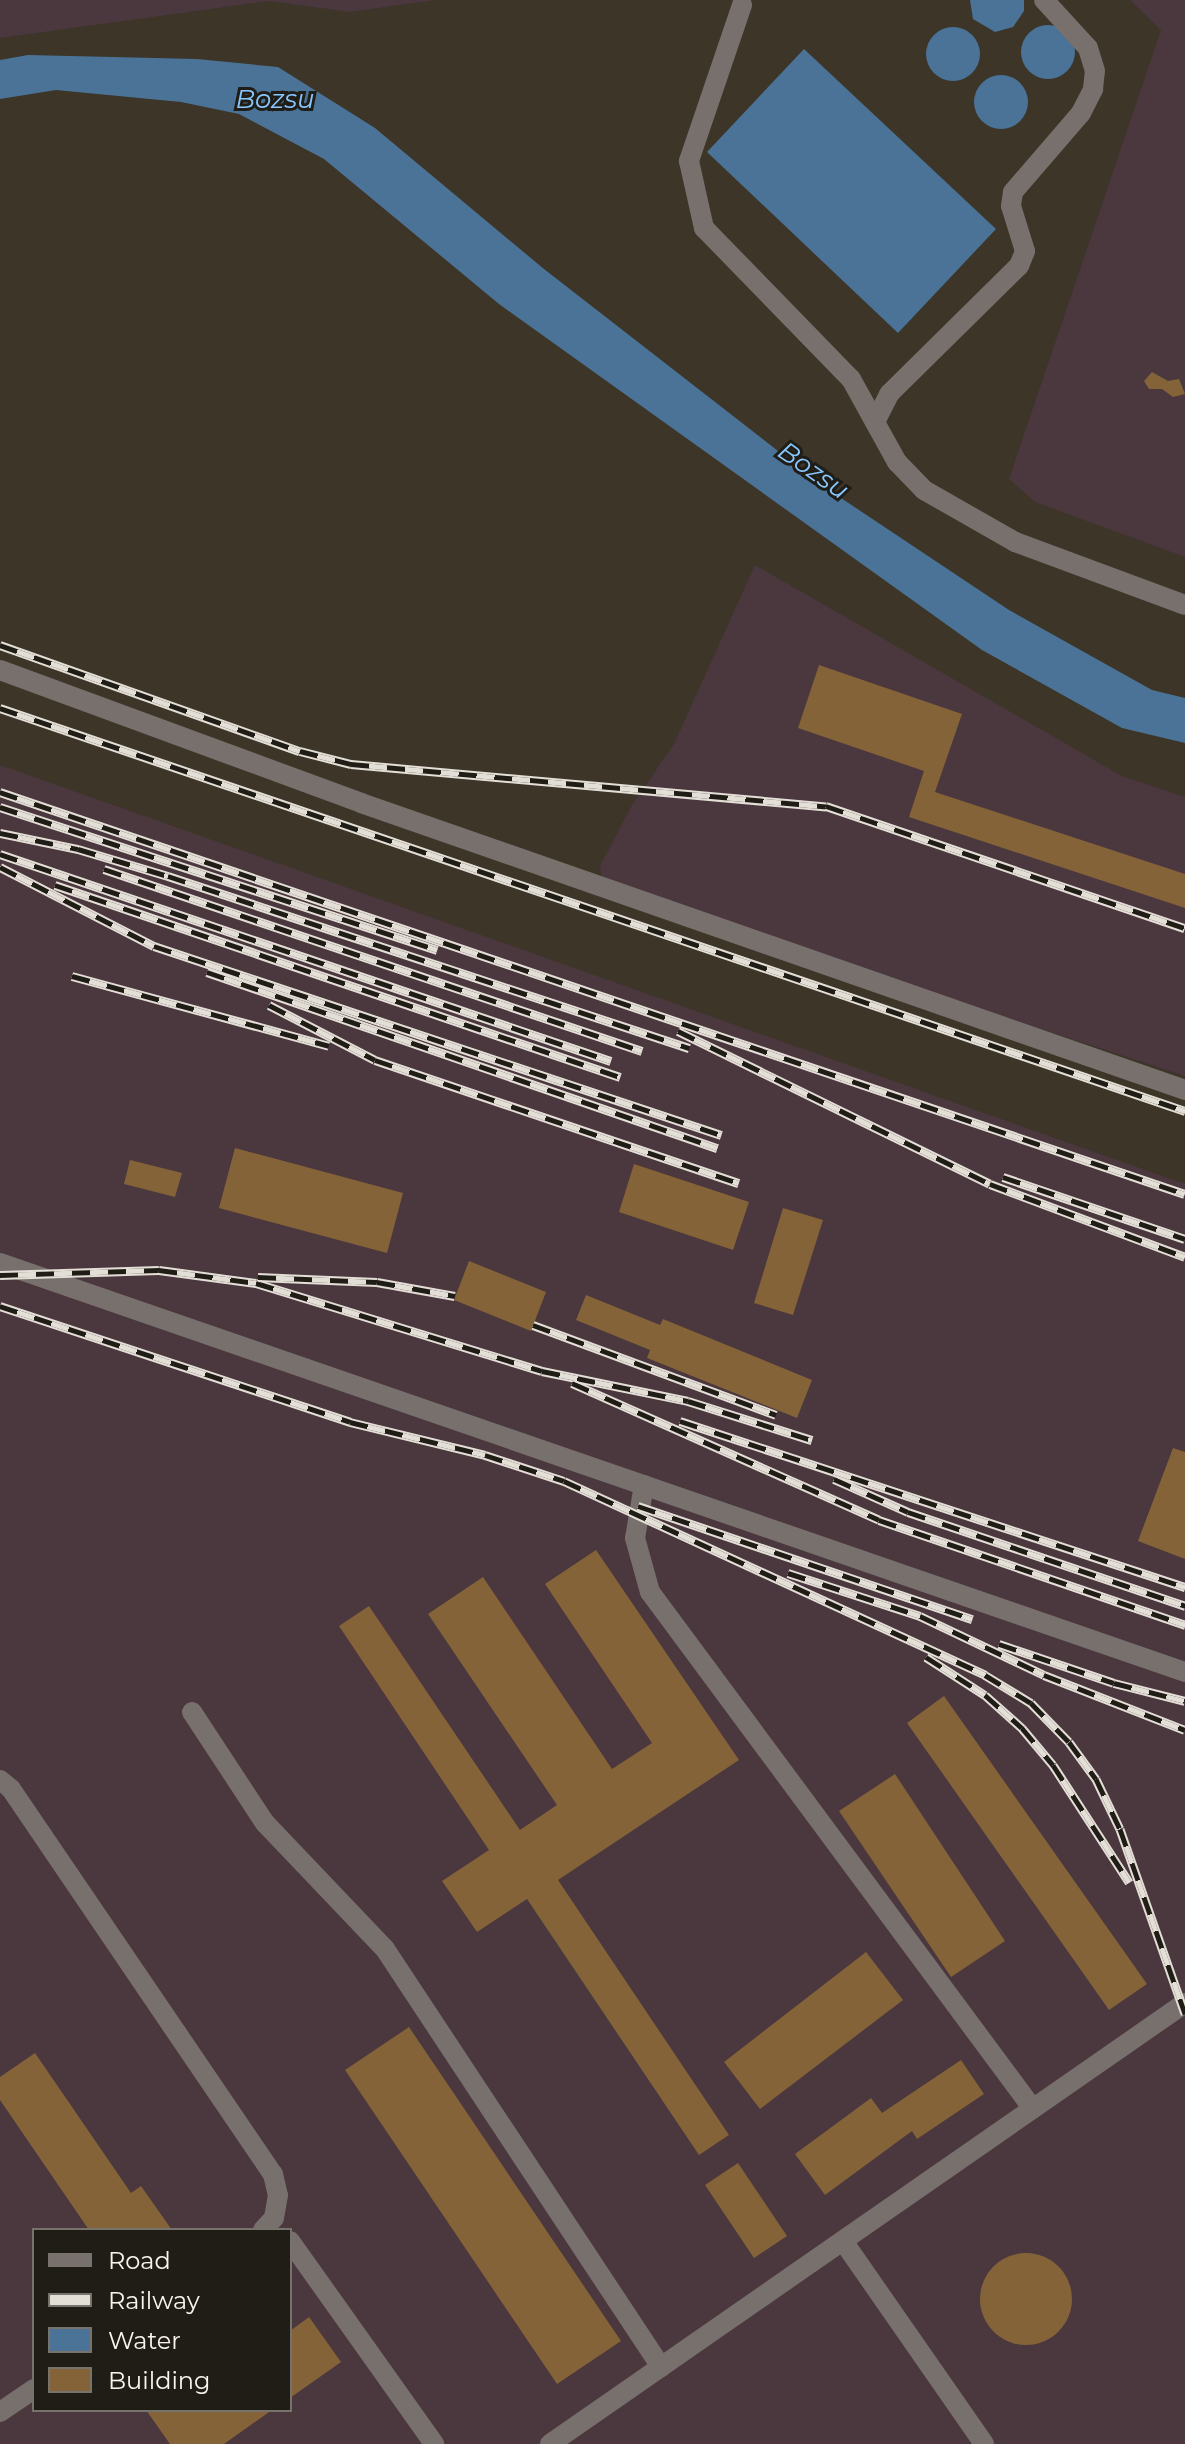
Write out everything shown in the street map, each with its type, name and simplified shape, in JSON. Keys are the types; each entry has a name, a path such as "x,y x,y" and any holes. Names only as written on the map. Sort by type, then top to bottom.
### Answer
{"lane":[{"path":"875,422 889,394 1019,266 1025,251 1011,206 1013,192 1081,113 1093,89 1095,71 1088,48 1044,0"},
{"path":"742,5 689,161 704,228 851,379 897,462 924,490 1015,542 1185,605"},
{"path":"0,670 361,803 1185,1090"},
{"path":"0,1263 1185,1672"},
{"path":"644,1485 635,1538 650,1592 1033,2109"},
{"path":"192,1712 265,1823 385,1949 661,2367"},
{"path":"0,1780 11,1789 273,2174 278,2195 273,2226"},
{"path":"550,2444 1185,2003"},
{"path":"843,2241 984,2444"},
{"path":"292,2244 434,2444"},
{"path":"0,2412 32,2390"}],"shaded area":[{"path":"0,0 435,0 350,12 269,1 0,38"},
{"path":"1130,0 1185,0 1185,557 1035,502 1009,479 1161,30"},
{"path":"755,565 1122,776 1185,797 1185,1076 603,886 600,866 632,805 674,744"},
{"path":"0,765 1185,1184 1185,2444 0,2444"}],"water":[{"path":"970,0 1024,0 1024,11 1013,27 995,32 973,19"},
{"path":"1048,25 1067,33 1075,52 1067,71 1048,79 1029,71 1021,52 1029,33"},
{"path":"953,27 972,35 980,54 972,73 953,81 934,73 926,54 934,35"},
{"path":"804,49 996,229 898,333 707,152"},
{"name":"Bozsu","path":"28,55 197,59 278,67 375,128 544,269 823,486 1009,610 1152,690 1185,698 1185,743 1122,728 982,650 499,304 324,159 239,114 181,102 56,90 0,99 0,60"},
{"path":"1001,75 1020,83 1028,102 1020,121 1001,129 982,121 974,102 982,83"}],"building":[{"path":"1152,372 1168,381 1179,379 1185,394 1173,397 1162,389 1149,389 1144,381"},
{"path":"819,665 962,714 935,792 1185,874 1185,908 909,817 924,771 798,728"},
{"path":"235,1148 403,1193 387,1253 219,1208"},
{"path":"130,1160 182,1173 175,1197 124,1184"},
{"path":"634,1164 749,1202 733,1250 619,1212"},
{"path":"783,1208 823,1220 793,1315 754,1303"},
{"path":"469,1261 546,1292 531,1331 454,1300"},
{"path":"586,1295 660,1325 663,1319 812,1380 797,1418 647,1358 650,1350 576,1320"},
{"path":"1173,1448 1185,1452 1185,1559 1138,1541"},
{"path":"596,1550 739,1760 558,1880 729,2135 699,2155 527,1899 477,1932 442,1881 489,1850 339,1626 369,1606 520,1830 557,1805 428,1614 483,1577 612,1769 652,1743 545,1584"},
{"path":"944,1696 1147,1984 1109,2010 907,1723"},
{"path":"895,1774 1005,1941 951,1977 839,1811"},
{"path":"866,1952 903,2000 760,2109 724,2062"},
{"path":"409,2027 621,2341 557,2384 345,2070"},
{"path":"35,2053 131,2193 141,2186 171,2228 88,2228 0,2100 0,2077"},
{"path":"961,2060 984,2094 917,2139 912,2131 825,2195 795,2154 871,2098 882,2113"},
{"path":"738,2163 787,2236 754,2258 705,2185"},
{"path":"1026,2253 1044,2256 1059,2266 1069,2281 1072,2299 1069,2317 1059,2332 1044,2342 1026,2345 1008,2342 993,2332 983,2317 980,2299 983,2281 993,2266 1008,2256"},
{"path":"309,2317 341,2362 292,2397 292,2330"},
{"path":"147,2412 269,2412 224,2444 170,2444"}],"railway":[{"path":"0,645 300,751 351,764 826,806 1185,928"},
{"path":"0,708 1185,1111"},
{"path":"0,792 1185,1194"},
{"path":"0,807 437,950"},
{"path":"0,833 78,849 168,876 689,1048"},
{"path":"0,854 611,1061"},
{"path":"0,867 154,946 721,1135"},
{"path":"104,869 642,1051"},
{"path":"55,885 620,1077"},
{"path":"207,972 717,1148"},
{"path":"72,976 329,1046"},
{"path":"269,1005 375,1060 739,1183"},
{"path":"678,1031 990,1184 1185,1257"},
{"path":"1003,1177 1185,1239"},
{"path":"0,1275 159,1270 256,1283 542,1371 688,1401 812,1440"},
{"path":"258,1277 377,1282 455,1296"},
{"path":"0,1306 350,1422 485,1455 564,1481 985,1675 1031,1703 1069,1742 1096,1779 1120,1829 1185,2014"},
{"path":"533,1325 776,1415"},
{"path":"572,1383 879,1520 1185,1625"},
{"path":"680,1421 1185,1587"},
{"path":"834,1479 908,1512 1185,1606"},
{"path":"638,1506 972,1619"},
{"path":"788,1573 920,1616 1044,1675 1185,1730"},
{"path":"999,1644 1114,1683 1185,1701"},
{"path":"926,1657 985,1695 1022,1728 1053,1765 1129,1882"}]}
